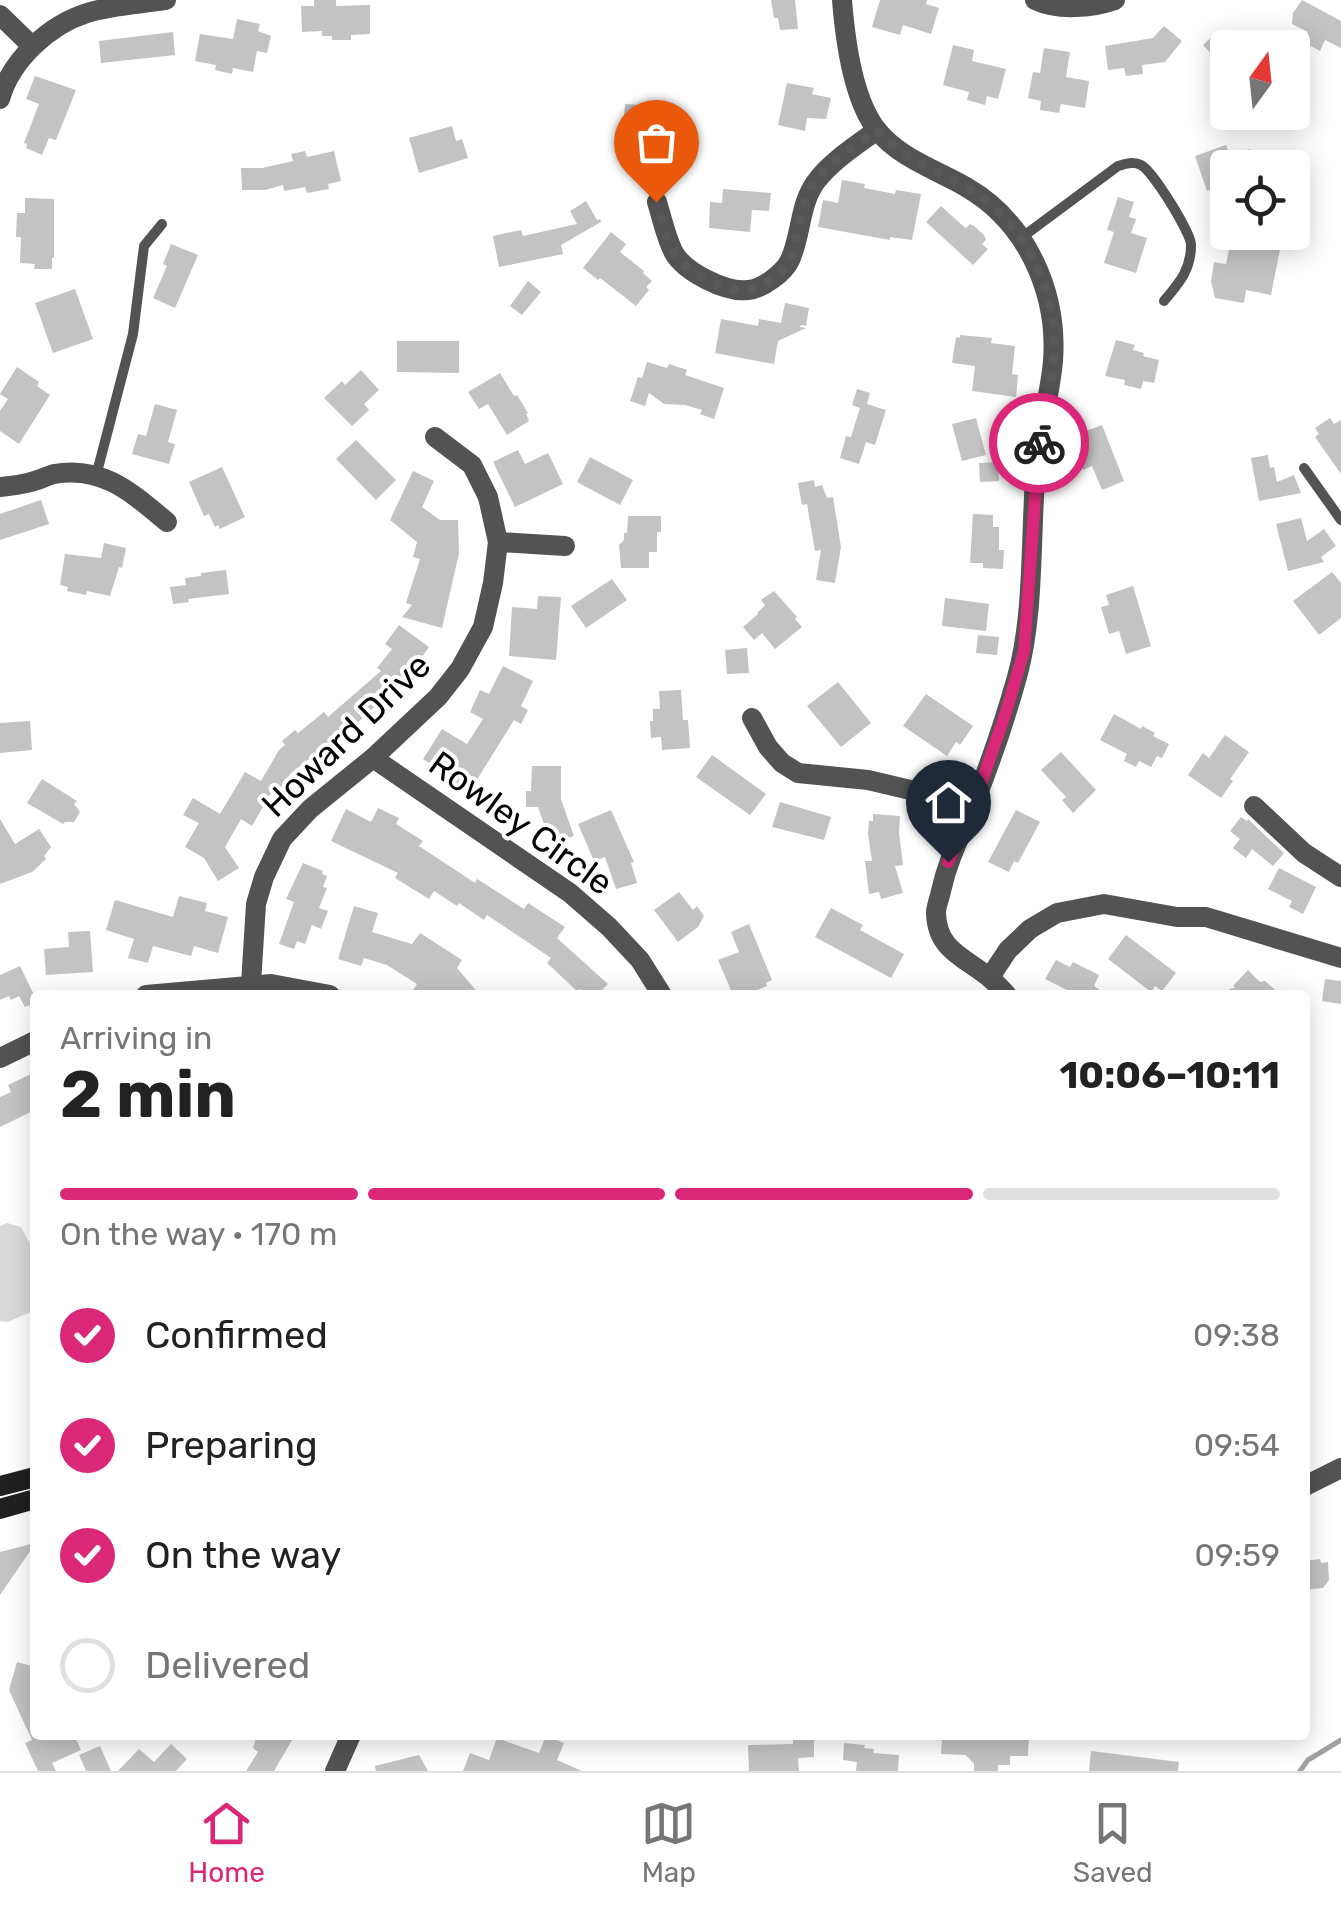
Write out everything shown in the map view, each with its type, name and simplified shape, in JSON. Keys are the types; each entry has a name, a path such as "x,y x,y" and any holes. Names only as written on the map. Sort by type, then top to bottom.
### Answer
{"street":[{"path":"0,99 4,85 32,46 58,27 88,13 166,0"},
{"path":"842,0 861,99 877,130 916,160 970,189 997,211 1021,238 1036,264 1052,310 1053,364 1036,460 1024,651 974,804 948,862 936,912 942,940 959,958 1003,990"},
{"path":"1035,0 1074,7 1115,0"},
{"path":"0,15 32,46"},
{"path":"656,202 675,255 696,274 722,286 748,290 773,279 789,263 815,182 877,130"},
{"name":"Howard Drive","path":"251,984 256,904 282,839 310,809 373,758 438,697 460,669 483,627 498,542 488,498 472,465 436,437"},
{"path":"0,487 26,484 55,474 83,473 108,478 167,522"},
{"path":"498,542 565,546"},
{"path":"752,718 768,747 798,773 868,780 974,804"},
{"name":"Rowley Circle","path":"373,758 570,892 640,960 659,990"},
{"path":"1254,806 1304,853 1341,878"},
{"path":"990,978 1008,950 1030,930 1057,913 1104,904 1177,917 1206,917 1341,958"},
{"path":"194,990 251,984 309,990"},
{"path":"0,1058 30,1043"},
{"path":"1310,1484 1341,1468"},
{"path":"0,1486 30,1478"},
{"path":"0,1510 30,1501"},
{"path":"335,1771 349,1740"}],"lane":[{"path":"1021,238 1118,166 1132,162 1144,166 1192,241 1187,273 1164,302"},
{"path":"96,476 133,334 144,246 162,224"},
{"path":"1304,468 1341,520"}],"shaded area":[{"path":"7,1223 21,1227 30,1244 30,1312 8,1322 0,1321 0,1226"}],"building":[{"path":"314,0 336,0 336,6 370,5 370,34 332,40 332,36 322,36 322,31 302,32 301,6 314,6"},
{"path":"771,0 795,0 798,29 780,30"},
{"path":"880,0 927,0 926,4 939,8 931,34 903,25 900,35 872,27"},
{"path":"1302,0 1341,21 1341,48 1325,40 1320,51 1310,46 1310,30 1292,24 1293,13"},
{"path":"237,19 260,24 258,31 271,36 267,53 257,51 253,72 233,68 232,74 215,70 216,65 195,61 200,34 233,39"},
{"path":"1164,26 1182,41 1165,62 1142,65 1143,74 1126,76 1124,68 1108,70 1105,46 1153,38"},
{"path":"173,32 175,55 101,63 99,41"},
{"path":"953,45 974,50 972,61 1006,69 998,99 987,96 985,105 967,100 969,92 943,85"},
{"path":"1044,48 1070,52 1066,77 1089,81 1085,108 1061,104 1059,113 1040,110 1041,101 1028,98 1033,72 1040,73"},
{"path":"35,76 76,90 56,140 49,138 42,155 26,148 24,143 39,104 26,99"},
{"path":"787,83 814,88 812,94 831,98 826,119 807,118 805,131 778,125"},
{"path":"625,104 643,105 642,120 678,122 677,148 622,142"},
{"path":"452,126 456,141 462,139 468,158 419,173 409,138"},
{"path":"305,151 307,157 334,151 341,181 328,184 329,189 307,193 305,187 284,191 283,185 242,190 241,168 293,161 291,154"},
{"path":"1210,151 1210,190 1207,191 1195,156"},
{"path":"842,180 895,194 896,190 921,194 912,240 890,240 818,227 823,200 838,203"},
{"path":"723,189 771,193 769,211 752,210 750,232 709,228 710,202 722,203"},
{"path":"1118,197 1134,202 1129,217 1136,219 1131,233 1147,238 1136,273 1104,263 1114,232 1107,230"},
{"path":"25,198 54,199 52,269 34,269 35,264 20,263 17,213 25,213"},
{"path":"586,201 601,222 561,245 563,254 499,267 493,236 521,230 523,236 577,224 570,211"},
{"path":"941,206 966,228 970,224 984,235 986,240 982,244 988,249 973,265 926,222"},
{"path":"611,232 626,244 620,252 652,281 636,306 583,268"},
{"path":"171,244 198,255 175,308 153,298 167,266 163,264"},
{"path":"1229,250 1280,250 1271,295 1246,290 1244,303 1215,298 1211,281 1214,262 1226,264"},
{"path":"528,281 541,292 522,315 510,306"},
{"path":"75,289 93,339 53,353 35,303"},
{"path":"785,303 809,308 806,326 800,327 806,328 778,341 774,364 715,353 721,319 758,326 759,319 781,323"},
{"path":"956,337 992,338 991,343 1015,346 1012,374 1018,375 1016,397 972,391 975,366 952,363"},
{"path":"1116,340 1135,345 1133,350 1159,360 1154,383 1143,381 1141,389 1124,385 1125,380 1105,376"},
{"path":"397,341 459,341 459,373 397,372"},
{"path":"647,362 687,370 685,375 724,388 714,419 700,414 702,410 664,404 649,393 645,406 630,401"},
{"path":"17,367 50,395 19,444 0,431 0,411 8,399 0,394"},
{"path":"361,370 379,390 364,404 369,410 352,426 324,398"},
{"path":"500,373 528,413 529,421 507,435 488,404 479,409 468,392"},
{"path":"857,389 870,393 867,404 886,410 875,445 866,442 859,464 840,458 860,408 852,405"},
{"path":"155,404 177,410 168,442 175,444 169,464 132,454 138,434 146,436"},
{"path":"976,418 986,455 962,461 952,424"},
{"path":"1330,418 1334,424 1341,420 1341,474 1315,437 1319,434 1315,428"},
{"path":"1102,425 1124,481 1102,490 1092,466 1083,470 1077,455 1085,451 1078,434"},
{"path":"356,440 396,480 376,500 336,459"},
{"path":"518,450 525,464 548,453 563,484 515,507 493,462"},
{"path":"1268,455 1277,482 1294,475 1301,493 1259,501 1251,458"},
{"path":"590,457 633,480 620,505 577,482"},
{"path":"998,462 999,481 980,482 979,463"},
{"path":"222,467 245,517 220,529 209,514 204,516 189,482"},
{"path":"413,471 434,481 422,507 440,520 458,520 459,553 442,628 402,617 412,605 406,603 420,559 413,557 417,542 390,520"},
{"path":"814,480 815,487 822,485 827,498 833,497 841,547 835,583 816,580 821,550 815,551 807,504 802,505 798,483"},
{"path":"41,500 49,524 0,540 0,514"},
{"path":"973,514 993,515 993,527 999,527 999,550 1004,550 1003,569 970,563"},
{"path":"628,516 661,516 657,552 649,552 649,568 621,568 619,545 627,533"},
{"path":"1301,518 1307,541 1324,529 1336,546 1321,557 1324,562 1288,571 1276,524"},
{"path":"104,543 126,548 110,596 67,591 68,587 60,585 65,554 101,558"},
{"path":"226,570 229,594 173,604 170,587 186,585 185,578 201,573"},
{"path":"1332,572 1341,583 1341,618 1319,635 1293,601"},
{"path":"612,579 627,600 586,628 571,606"},
{"path":"1133,586 1151,646 1126,654 1119,631 1109,634 1101,607 1109,605 1106,595"},
{"path":"774,591 802,627 775,649 762,633 754,640 743,627 765,605 761,600"},
{"path":"538,596 561,597 556,660 509,656 512,607 537,609"},
{"path":"945,598 989,604 986,631 942,626"},
{"path":"399,625 429,647 412,671 416,674 406,687 399,684 349,731 290,774 278,796 271,793 252,826 241,819 225,847 239,868 218,881 204,858 185,847 199,823 183,815 193,798 220,814 245,772 261,781 285,745 282,741 324,712 328,717 381,671 377,668 392,649 385,644"},
{"path":"978,635 999,637 997,655 976,653"},
{"path":"747,648 749,673 727,674 725,650"},
{"path":"503,666 533,681 521,706 528,710 521,724 514,720 468,794 423,759 442,729 467,744 483,719 470,712 480,690 489,694"},
{"path":"838,682 871,723 841,747 807,706"},
{"path":"681,690 690,748 662,750 661,737 651,738 653,709 660,709 659,691"},
{"path":"926,694 973,726 947,756 903,726"},
{"path":"1114,714 1169,744 1162,758 1157,756 1151,767 1139,761 1136,767 1124,761 1127,754 1100,740"},
{"path":"30,721 32,750 0,753 0,723"},
{"path":"1225,735 1249,752 1221,798 1188,775 1203,753 1209,758"},
{"path":"1061,752 1096,790 1073,813 1062,800 1066,797 1041,770"},
{"path":"712,755 766,794 750,815 696,777"},
{"path":"532,766 561,766 561,799 574,836 555,843 538,807 526,807"},
{"path":"42,779 77,801 74,804 80,812 74,822 63,824 27,803"},
{"path":"780,802 831,817 824,840 772,827"},
{"path":"378,808 399,818 396,824 423,841 419,846 475,883 477,879 524,909 528,903 565,927 557,938 608,984 602,990 576,990 547,963 551,958 487,915 484,920 434,891 429,899 395,878 398,873 331,841 346,809 371,822"},
{"path":"611,810 634,862 631,863 637,883 616,889 605,857 594,861 578,824"},
{"path":"1016,810 1040,822 1009,872 988,862"},
{"path":"873,814 900,816 903,865 895,866 903,893 881,899 879,892 869,894 865,861 872,861 868,834"},
{"path":"1241,817 1284,853 1273,866 1252,849 1246,858 1233,848 1240,839 1230,831"},
{"path":"0,819 15,844 39,829 51,847 46,859 32,872 0,884"},
{"path":"303,863 327,876 319,908 328,911 321,929 312,925 305,944 297,941 294,949 279,944 294,902 286,899"},
{"path":"1279,868 1316,887 1303,914 1289,907 1292,901 1268,889"},
{"path":"679,892 693,910 697,906 704,916 698,927 678,942 654,910"},
{"path":"179,896 207,903 205,911 228,917 218,953 194,946 191,956 153,946 148,963 128,958 134,939 106,930 115,900 173,917"},
{"path":"354,906 378,913 372,932 412,944 420,933 462,960 457,968 476,990 413,990 417,984 387,965 364,958 361,966 338,959"},
{"path":"831,908 863,925 860,930 904,954 891,978 815,937"},
{"path":"749,924 772,980 767,986 731,990 718,960 739,952 731,932"},
{"path":"90,931 93,972 46,975 44,949 69,947 68,932"},
{"path":"1126,935 1176,973 1163,990 1155,986 1148,990 1108,959"},
{"path":"1056,960 1070,967 1073,962 1099,975 1094,986 1100,990 1067,990 1045,979"},
{"path":"20,966 32,990 30,1005 25,1007 19,996 0,1000 0,975"},
{"path":"1248,970 1275,990 1229,990"},
{"path":"1325,979 1341,981 1341,1004 1322,1001"},
{"path":"30,1074 30,1112 0,1127 0,1097 11,1092 8,1085"},
{"path":"30,1544 30,1551 0,1595 0,1552"},
{"path":"1310,1560 1328,1562 1329,1580 1323,1588 1310,1589"},
{"path":"17,1662 30,1666 30,1736 9,1690"},
{"path":"76,1740 81,1750 52,1763 56,1771 38,1771 25,1743"},
{"path":"255,1740 292,1740 274,1771 246,1771 258,1752 253,1748"},
{"path":"496,1740 539,1753 544,1740 564,1743 557,1760 582,1771 463,1771 470,1753 489,1760"},
{"path":"793,1740 814,1740 814,1757 798,1758 799,1771 749,1771 748,1745 793,1744"},
{"path":"942,1740 1029,1740 1028,1756 1010,1756 1010,1765 998,1765 998,1771 974,1771 974,1764 966,1755 941,1754"},
{"path":"844,1743 865,1745 864,1748 874,1749 873,1753 899,1755 898,1771 856,1771 857,1762 843,1760"},
{"path":"171,1744 187,1759 176,1771 118,1771 139,1749 154,1762"},
{"path":"100,1746 111,1771 86,1771 79,1755"},
{"path":"1091,1751 1179,1762 1178,1771 1089,1771"},
{"path":"419,1755 428,1771 376,1771 375,1766"}],"waterway":[{"path":"1300,1771 1308,1760 1341,1740"}],"way so far":[{"path":"656,202 675,255 696,274 722,286 748,290 773,279 789,263 815,182 877,130 898,148 970,189 997,211 1021,238 1036,264 1052,310 1054,338 1039,443"}],"route":[{"path":"948,862 974,804 1024,651 1039,443"}]}
